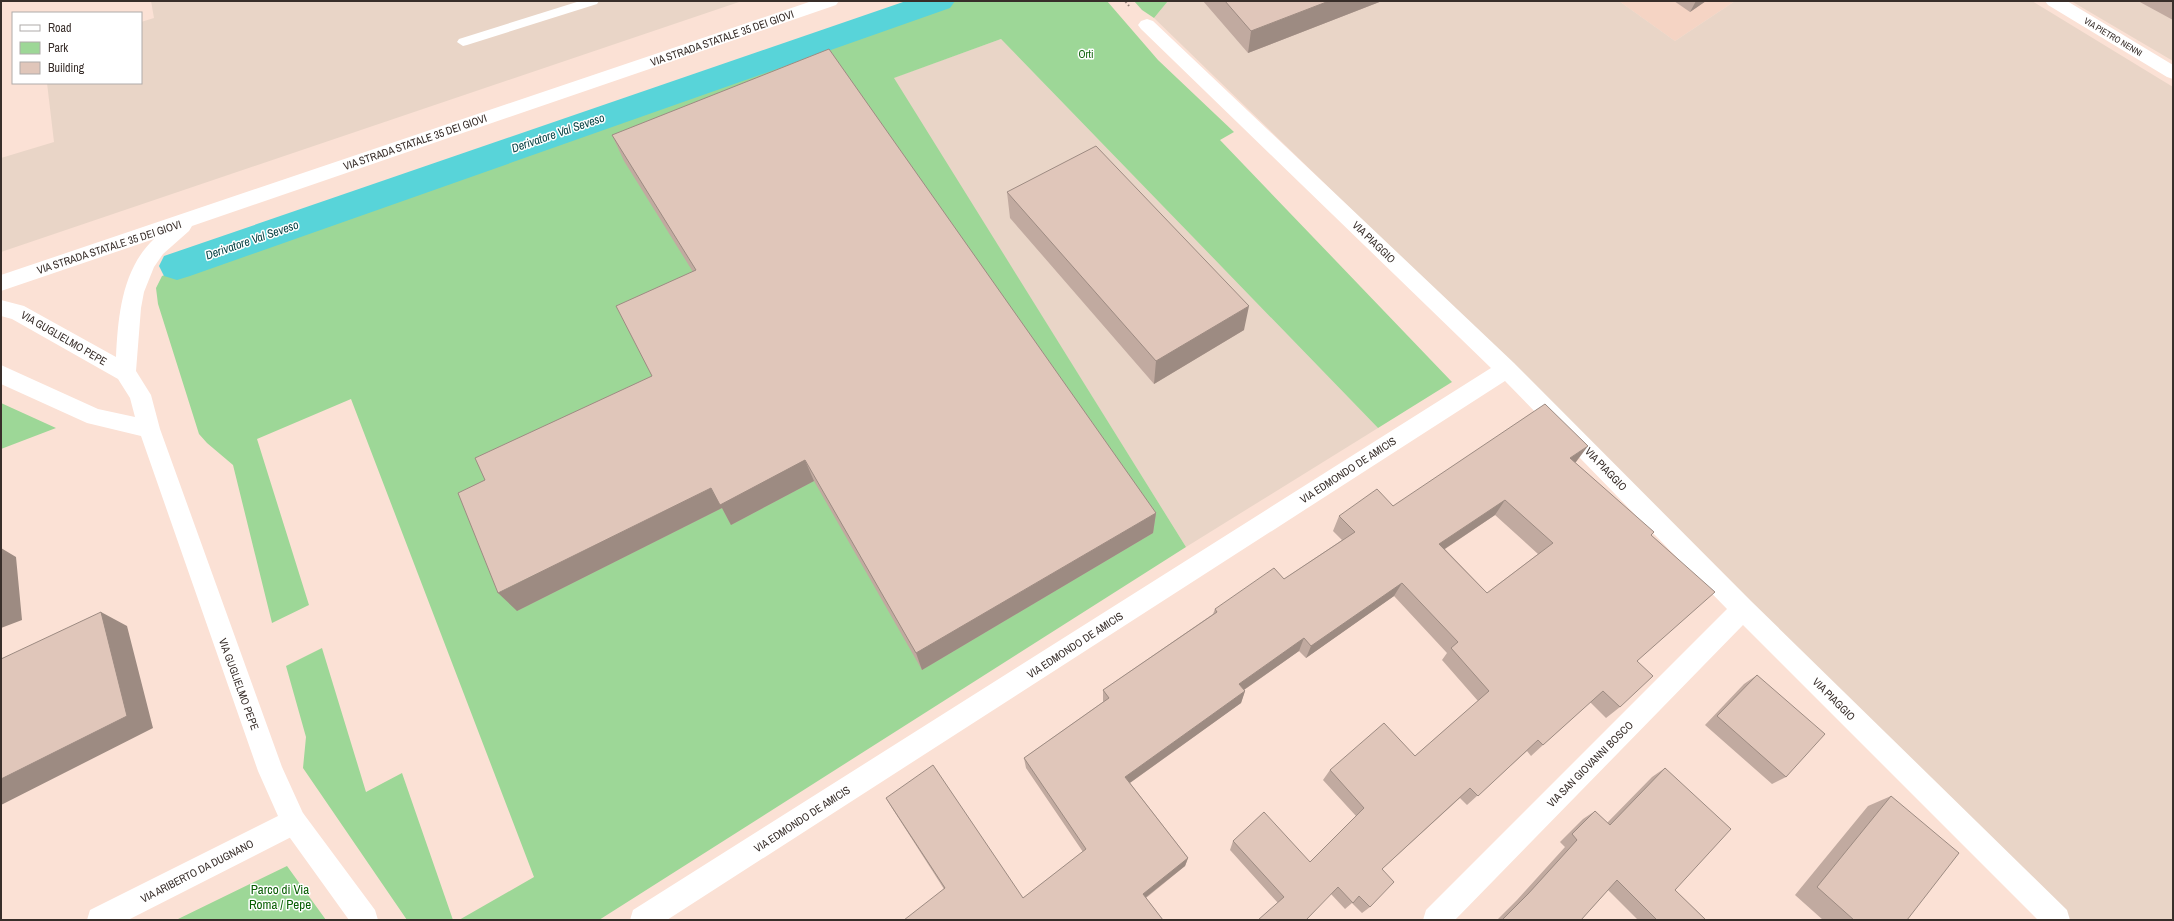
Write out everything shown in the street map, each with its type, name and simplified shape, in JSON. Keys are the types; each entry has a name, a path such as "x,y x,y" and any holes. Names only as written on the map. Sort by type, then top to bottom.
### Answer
{"street":[{"name":"VIA STRADA STATALE 35 DEI GIOVI","path":"1,283 187,221 830,1"},
{"name":"VIA PIETRO NENNI","path":"2054,1 2173,73"},
{"name":"VIA PIAGGIO","path":"1147,25 1507,369 1743,609 2057,920"},
{"path":"125,373 130,300 141,272 156,249 187,221"},
{"name":"VIA GUGLIELMO PEPE","path":"1,308 17,312 125,373 140,395 150,429 271,771 294,822 365,920"},
{"name":"VIA EDMONDO DE AMICIS","path":"643,920 1507,369"},
{"path":"1,374 95,417 150,429"},
{"name":"VIA SAN GIOVANNI BOSCO","path":"1436,920 1743,609"},
{"name":"VIA ARIBERTO DA DUGNANO","path":"100,920 294,822"}],"lane":[{"path":"463,42 593,1"}],"shaded area":[{"path":"151,1 742,1 1,252 1,158 54,142 47,84 142,84 142,22 154,18"},
{"path":"1168,1 1619,1 1675,41 1735,1 2032,1 2173,87 2173,920 2069,920 1512,365 1154,18"},
{"path":"1619,1 1735,1 1675,41"},
{"path":"2071,1 2173,1 2173,61"},
{"path":"1001,39 1378,428 1186,547 893,78"}],"green space":[{"name":"Orti","path":"955,1 1107,1 1158,60 1234,132 1220,140 1452,382 1378,428 1001,39 894,78 1186,547 599,920 459,920 534,877 351,399 257,439 309,605 272,623 233,465 207,443 199,434 158,304 156,288 162,276"},
{"path":"1134,1 1168,1 1154,18 1142,10"},
{"path":"1,403 56,428 1,449"},
{"path":"322,648 366,792 402,773 453,920 407,920 303,768 306,737 286,666"},
{"name":"Parco di Via Roma / Pepe","path":"287,866 326,920 176,920"}],"building":[{"path":"1225,1 1329,1 1251,31"},
{"path":"829,49 1156,513 916,653 805,460 720,505 711,488 498,593 458,493 485,480 475,458 652,376 616,306 696,270 612,135"},
{"path":"1096,146 1249,306 1156,361 1007,192"},
{"path":"1545,404 1588,446 1570,458 1654,532 1651,535 1715,592 1637,661 1653,676 1620,707 1603,691 1543,745 1538,740 1478,796 1470,788 1382,869 1394,882 1370,907 1359,896 1353,903 1338,887 1306,920 1258,920 1284,897 1233,841 1264,812 1310,862 1364,808 1330,770 1384,723 1415,756 1489,691 1451,648 1458,642 1402,583 1311,646 1304,638 1239,684 1245,691 1125,777 1188,858 1143,894 1163,920 904,920 945,888 886,798 933,765 1023,898 1086,849 1024,758 1109,698 1103,690 1217,612 1215,609 1274,568 1284,579 1355,532 1339,516 1377,489 1393,506","holes":["1505,500 1553,543 1487,593 1439,544"]},
{"path":"101,612 127,716 1,779 1,659"},
{"path":"1757,675 1825,734 1786,777 1717,716"},
{"path":"1665,768 1731,829 1675,890 1706,920 1657,920 1617,880 1581,920 1502,920 1577,840 1572,834 1595,811 1610,825"},
{"path":"1891,796 1959,853 1907,920 1854,920 1817,887"}],"waterway":[{"name":"Derivatore Val Seveso","path":"177,266 939,1"}]}
